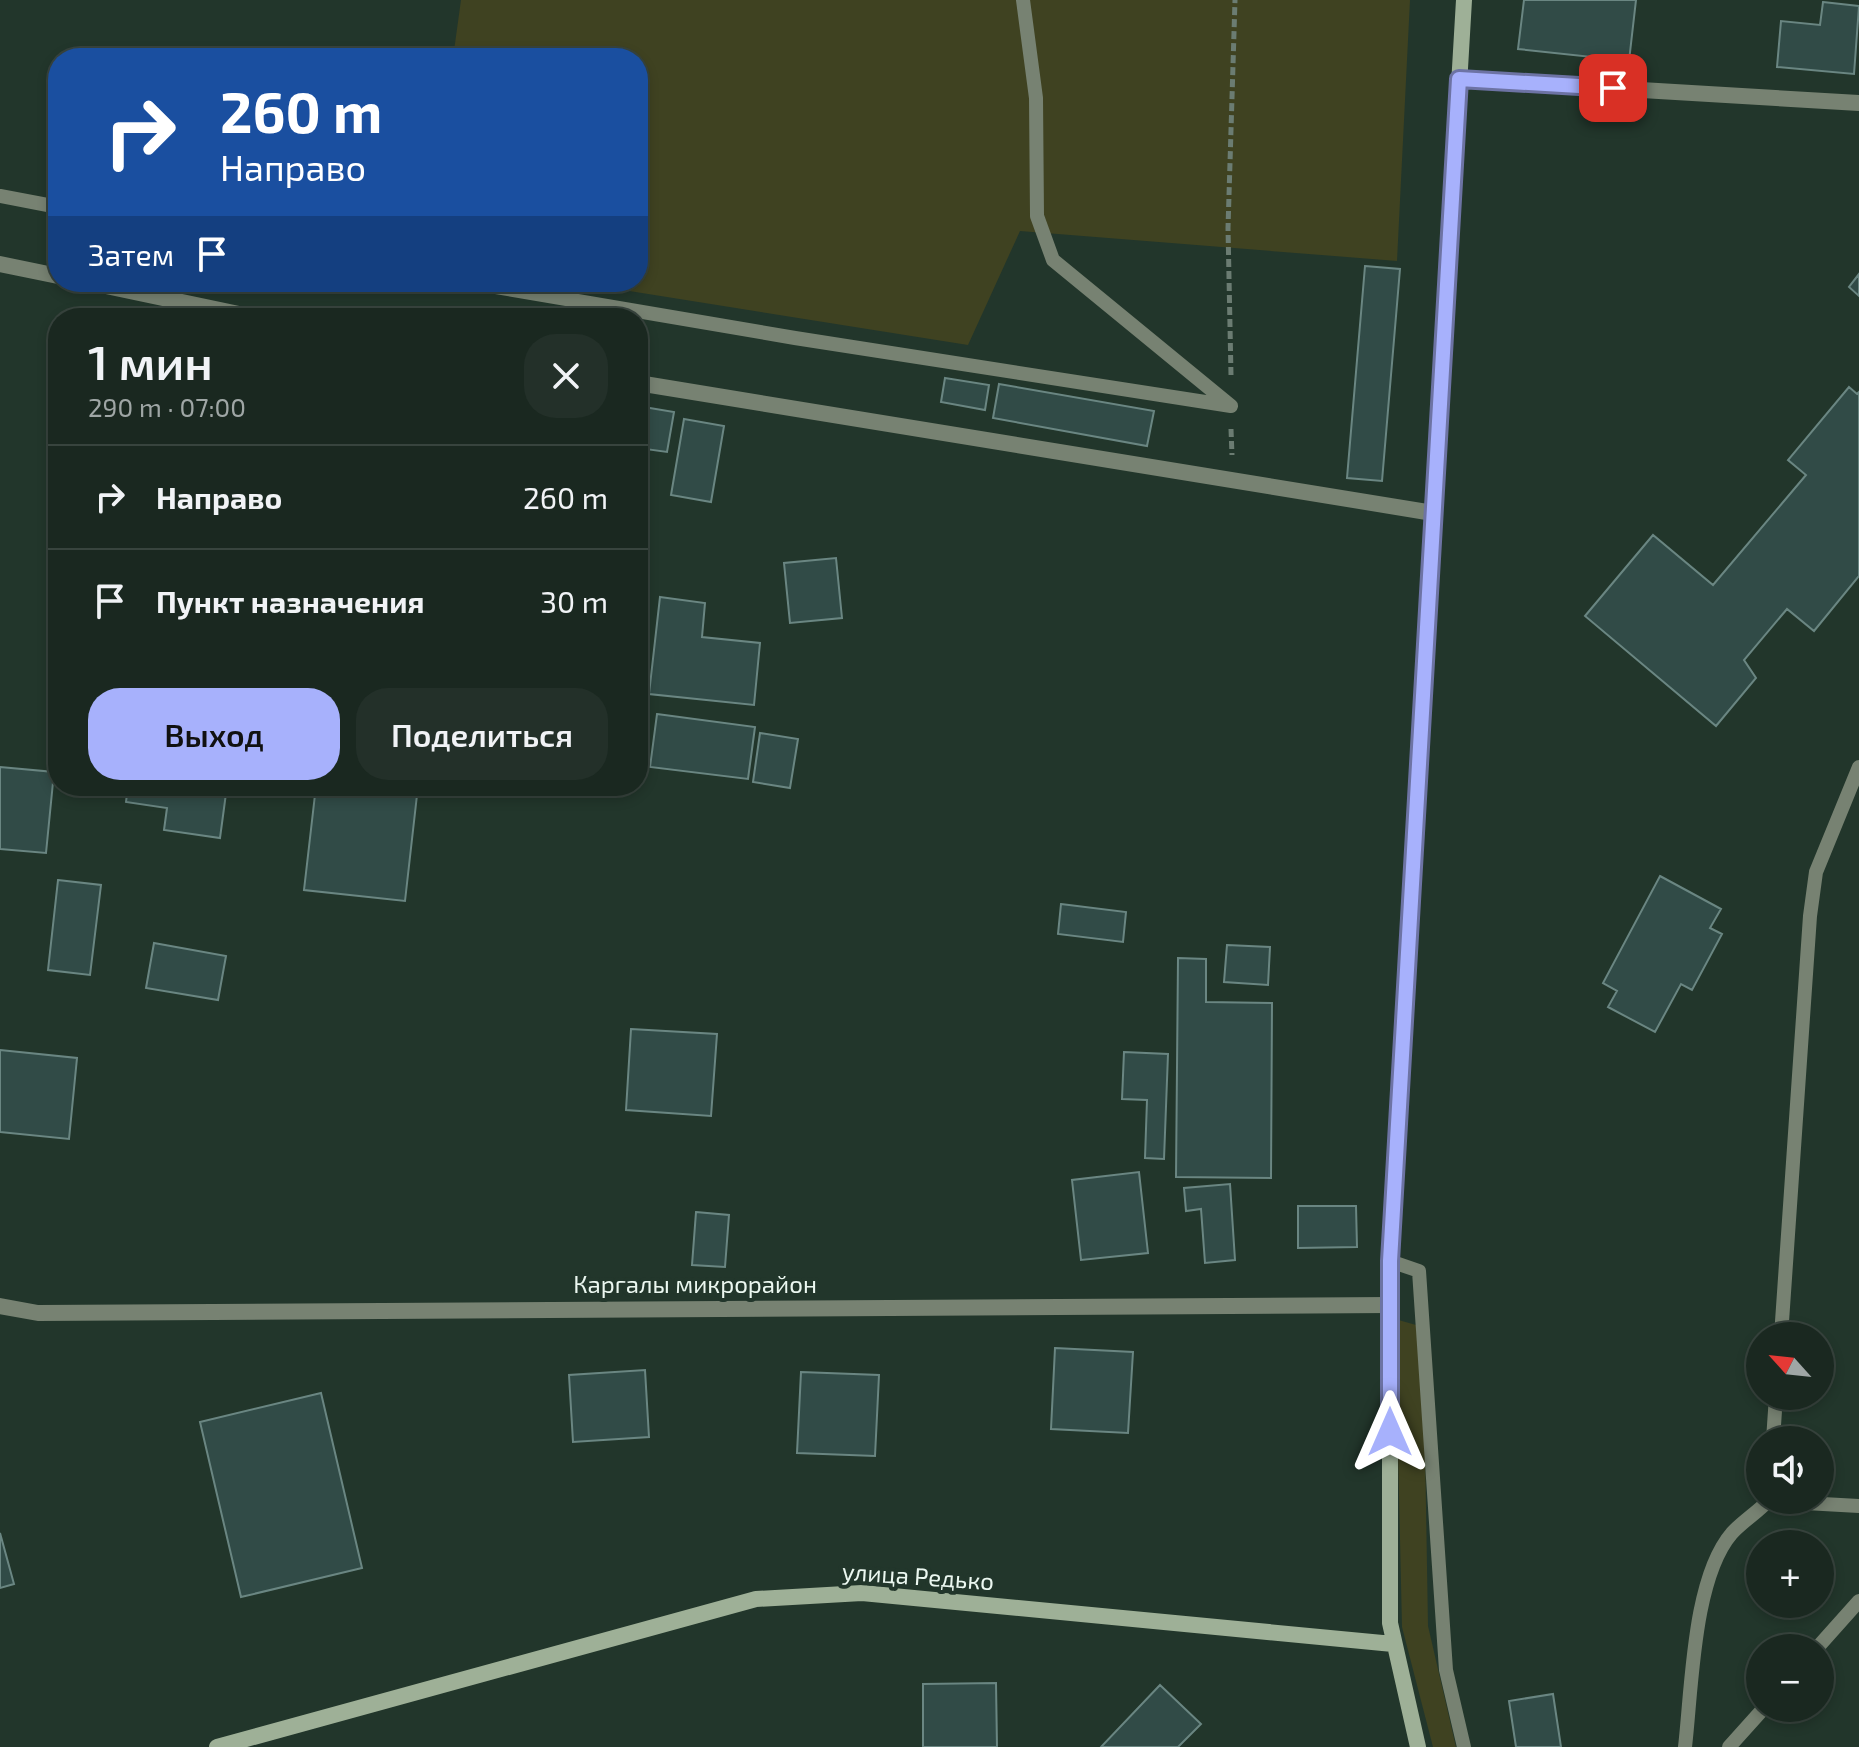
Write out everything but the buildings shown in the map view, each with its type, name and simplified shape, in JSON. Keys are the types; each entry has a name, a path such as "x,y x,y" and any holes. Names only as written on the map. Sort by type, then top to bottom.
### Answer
{"street":[{"path":"1418,1747 1390,1623 1390,1261 1464,0"},
{"path":"1459,79 1859,103"},
{"path":"0,264 48,274"},
{"path":"134,292 210,308"},
{"path":"648,385 1433,513"},
{"name":"Каргалы микрорайон","path":"0,1306 38,1313 1390,1305"},
{"name":"улица Редько","path":"217,1747 756,1599 862,1593 1393,1644"}],"lane":[{"path":"1023,0 1036,98 1037,216 1053,260 1231,406"},
{"path":"0,196 48,205"},
{"path":"525,292 619,308"},
{"path":"648,313 1231,406"},
{"path":"1782,1322 1809,932 1816,872 1859,767"},
{"path":"1390,1261 1419,1271 1446,1670 1464,1747"},
{"path":"1834,1504 1859,1506"},
{"path":"1685,1747 1702,1596 1715,1560 1732,1533 1753,1514"},
{"path":"1830,1634 1859,1601"},
{"path":"1729,1747 1751,1722"}],"path":[{"path":"1232,480 1228,228 1235,0"}],"green space":[{"path":"461,0 1410,0 1397,261 1020,231 968,345 636,292 648,292 648,48 454,48"},
{"path":"1395,1319 1423,1327 1428,1626 1456,1747 1433,1747 1402,1627"}],"route":[{"path":"1390,1432 1390,1261 1459,79 1613,88"}]}
